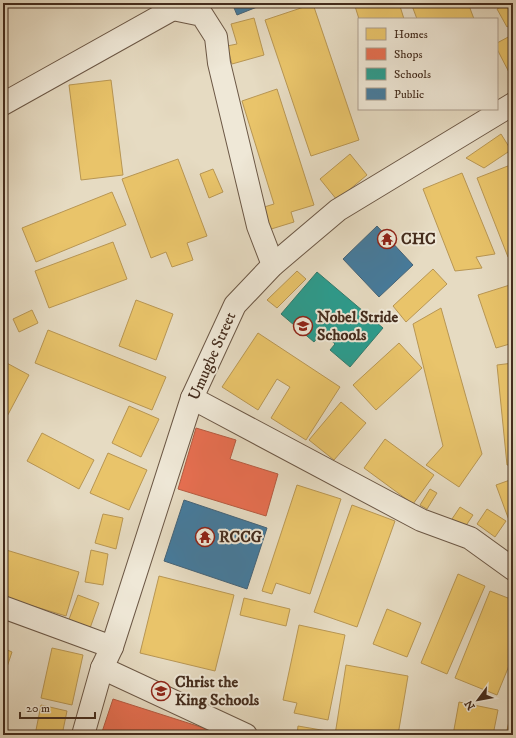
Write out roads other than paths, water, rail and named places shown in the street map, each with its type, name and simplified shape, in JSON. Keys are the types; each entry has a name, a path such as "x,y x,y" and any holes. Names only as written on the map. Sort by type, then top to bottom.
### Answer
{"street":[{"path":"3,104 168,6 202,15 216,37 220,63 258,226 273,265"},
{"name":"Umugbe Street","path":"83,735 102,668 112,646 192,398 235,305 273,265 338,210 513,104"},
{"path":"192,398 420,520 470,538 513,569"},
{"path":"3,607 112,646"},
{"path":"102,668 246,735"}],"place":[{"name":"CHC","path":"387,239"},
{"name":"Nobel Stride Schools","path":"303,326"},
{"name":"RCCG","path":"205,537"},
{"name":"Christ the King Schools","path":"161,691"}]}
